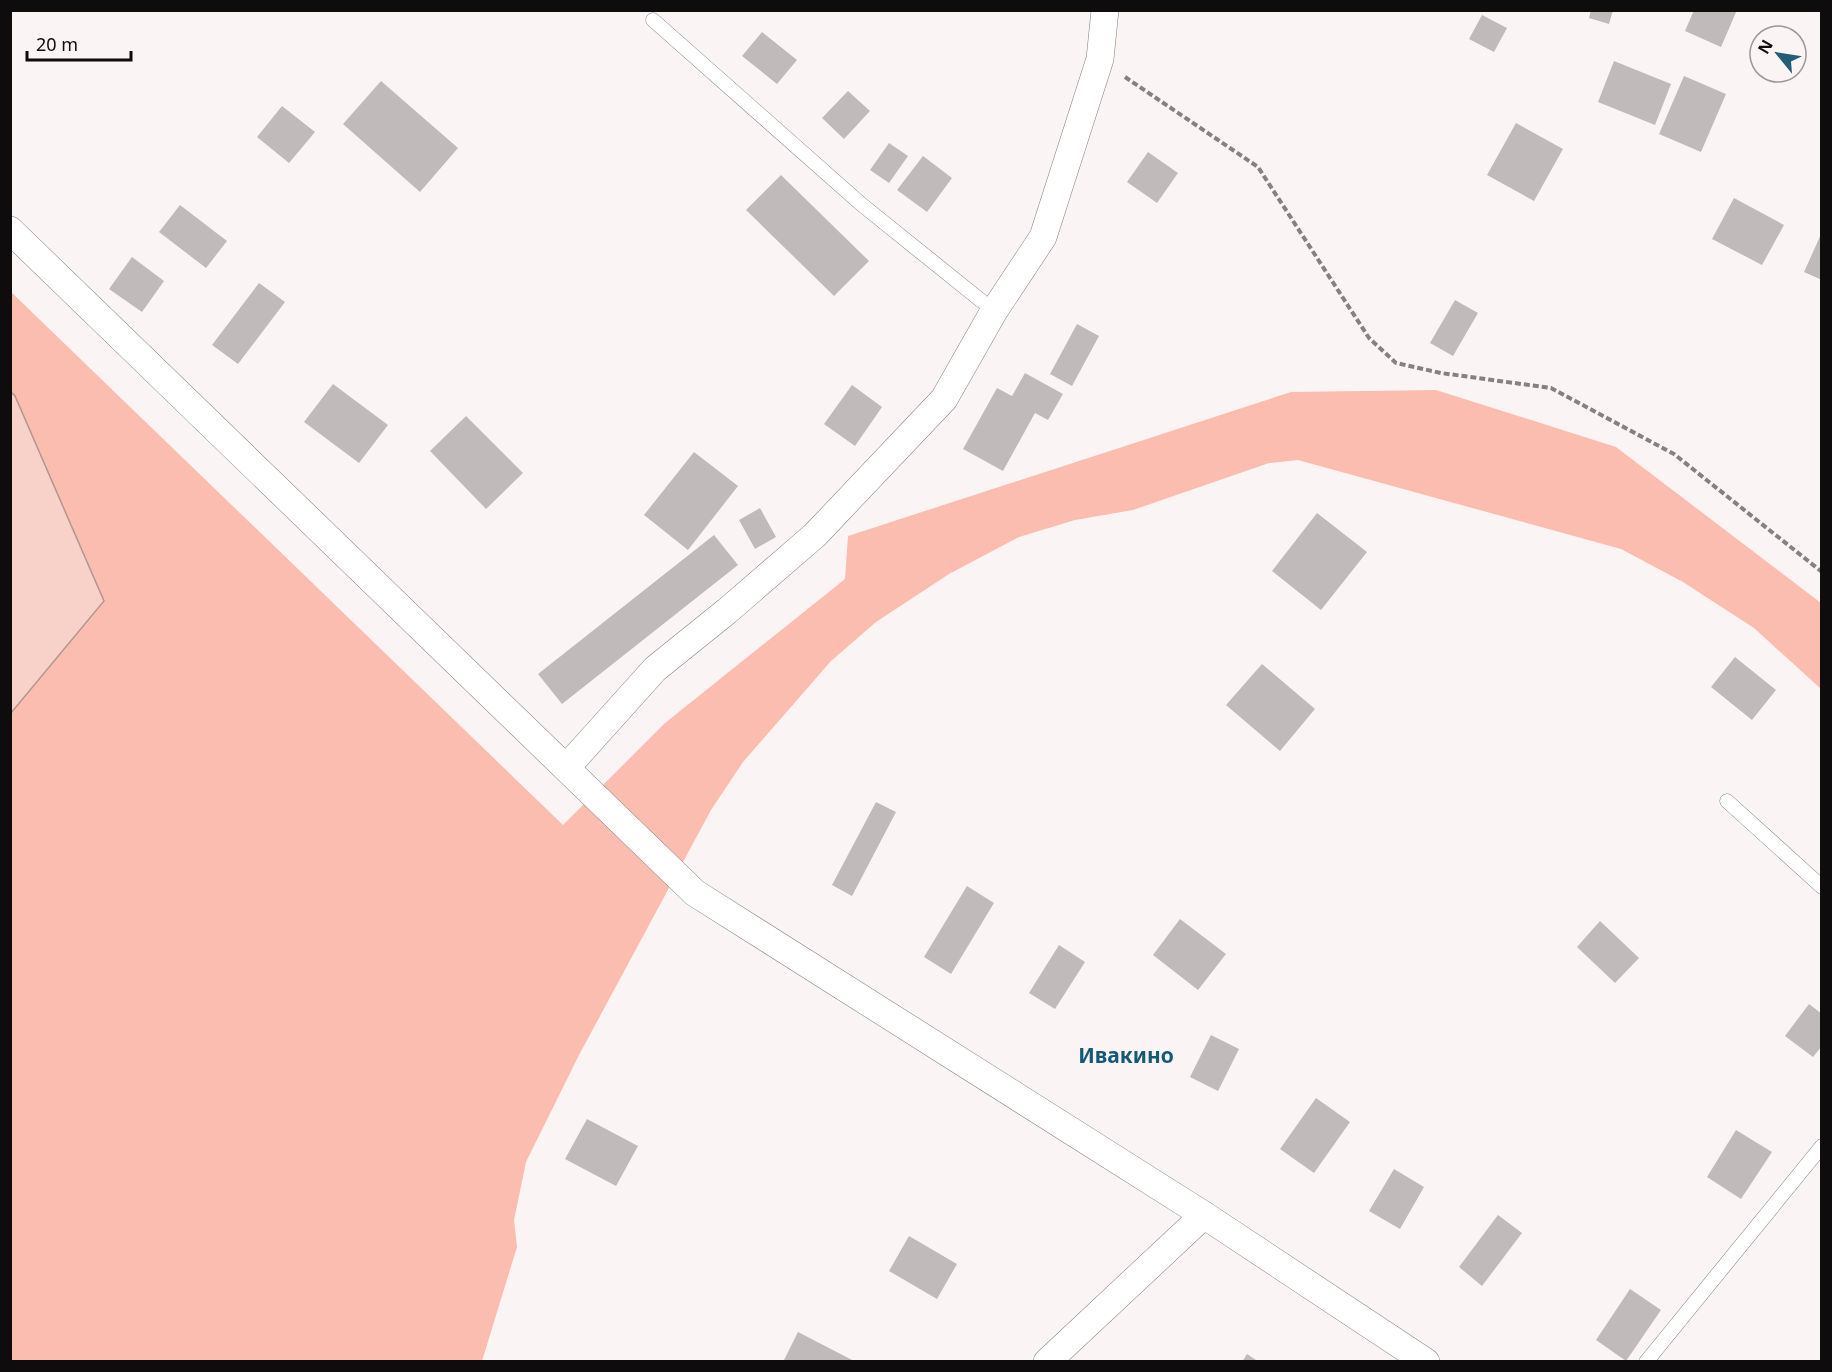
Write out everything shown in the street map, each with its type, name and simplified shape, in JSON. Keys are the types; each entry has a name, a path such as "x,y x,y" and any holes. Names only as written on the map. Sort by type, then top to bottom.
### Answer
{"street":[{"path":"566,768 655,669 815,535 944,399 994,311 1043,237 1100,59 1105,10"},
{"path":"10,230 695,893 1204,1215 1426,1362"},
{"path":"1047,1362 1204,1215"}],"lane":[{"path":"653,20 861,204 994,311"},
{"path":"1727,801 1821,887"},
{"path":"1646,1362 1821,1146"}],"path":[{"path":"1100,59 1258,166 1369,338 1396,363 1441,373 1551,388 1674,454 1821,572"}],"shaded area":[{"path":"10,291 563,825 665,723 845,579 848,536 1291,392 1436,390 1616,447 1821,603 1821,689 1754,628 1683,582 1621,549 1298,460 1269,463 1133,510 1075,520 1019,537 949,574 876,622 831,661 743,762 711,810 579,1055 526,1162 514,1220 517,1247 482,1361 11,1361 11,713 104,601 15,396 11,392"},
{"path":"11,392 15,396 104,601 11,713"}],"building":[{"path":"1591,10 1613,10 1609,24 1589,18"},
{"path":"1694,10 1737,10 1721,47 1685,31"},
{"path":"1482,15 1507,28 1494,52 1469,39"},
{"path":"762,32 797,60 777,84 742,56"},
{"path":"1614,61 1671,84 1655,125 1598,102"},
{"path":"1684,76 1726,94 1701,152 1659,134"},
{"path":"381,81 458,148 420,192 343,124"},
{"path":"848,91 870,111 844,139 822,118"},
{"path":"282,106 315,132 289,163 257,137"},
{"path":"1516,123 1563,149 1534,201 1487,175"},
{"path":"889,143 908,156 889,183 870,170"},
{"path":"1148,152 1178,173 1157,203 1127,182"},
{"path":"923,156 952,178 927,212 897,190"},
{"path":"781,175 869,261 834,296 746,210"},
{"path":"1734,198 1784,225 1762,265 1712,239"},
{"path":"180,205 227,241 206,268 159,232"},
{"path":"1822,232 1822,280 1804,272"},
{"path":"132,257 164,281 142,312 109,289"},
{"path":"259,283 285,302 238,364 212,345"},
{"path":"1455,300 1478,313 1453,356 1430,343"},
{"path":"1077,324 1099,336 1072,386 1050,374"},
{"path":"1025,373 1063,394 1048,420 1035,413 1003,471 963,449 997,388 1012,396"},
{"path":"333,384 388,425 359,463 304,422"},
{"path":"852,385 882,407 855,446 824,424"},
{"path":"466,416 523,473 486,509 430,451"},
{"path":"694,452 738,486 688,550 644,515"},
{"path":"760,508 776,537 755,549 739,520"},
{"path":"1317,513 1367,552 1321,610 1272,571"},
{"path":"714,535 738,565 562,704 538,674"},
{"path":"1735,657 1776,690 1752,720 1711,687"},
{"path":"1262,664 1315,709 1280,751 1226,705"},
{"path":"876,802 896,812 852,896 832,885"},
{"path":"967,886 994,903 951,974 924,957"},
{"path":"1180,919 1226,954 1198,990 1153,955"},
{"path":"1600,921 1639,958 1615,983 1577,947"},
{"path":"1059,945 1085,962 1055,1009 1029,993"},
{"path":"1809,1004 1822,1014 1822,1046 1813,1057 1785,1036"},
{"path":"1211,1035 1239,1049 1218,1091 1190,1077"},
{"path":"1316,1098 1350,1122 1314,1173 1280,1149"},
{"path":"587,1119 638,1146 616,1186 565,1159"},
{"path":"1736,1130 1772,1152 1741,1199 1707,1177"},
{"path":"1394,1169 1424,1187 1400,1229 1369,1211"},
{"path":"1498,1215 1522,1233 1482,1286 1459,1267"},
{"path":"909,1236 957,1264 937,1299 889,1271"},
{"path":"1630,1289 1661,1310 1626,1361 1596,1340"},
{"path":"798,1332 856,1362 783,1362"},
{"path":"1247,1354 1259,1362 1242,1362"}],"district":[{"name":"Ивакино","path":"1126,1055"}]}
